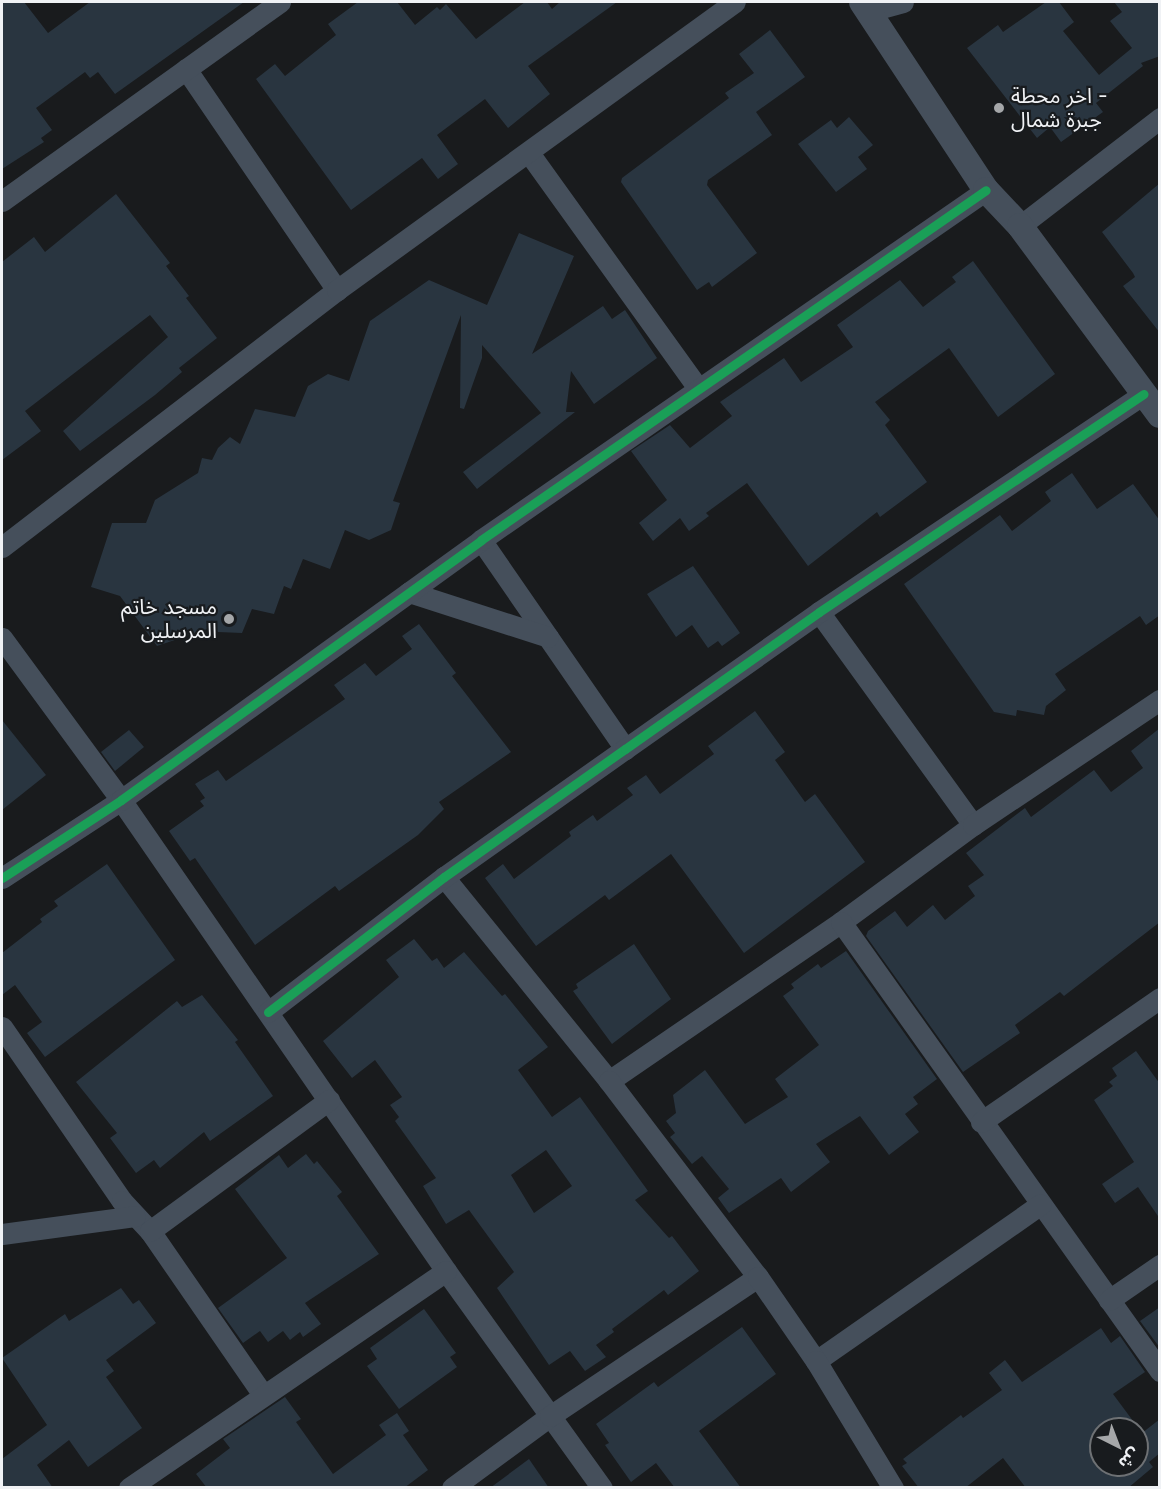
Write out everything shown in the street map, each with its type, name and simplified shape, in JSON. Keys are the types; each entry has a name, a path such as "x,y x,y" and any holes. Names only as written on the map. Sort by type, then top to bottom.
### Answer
{"street":[{"path":"2,201 280,2"},
{"path":"2,547 337,290 735,2"},
{"path":"903,2 866,6 986,190 1020,226 1160,415"},
{"path":"186,69 337,290"},
{"path":"1020,226 1160,118"},
{"path":"529,153 698,388"},
{"path":"2,878 121,800 481,540 986,190"},
{"path":"268,1012 444,877 819,612 1144,394"},
{"path":"481,540 625,749"},
{"path":"409,592 548,638"},
{"path":"819,612 973,825"},
{"path":"2,638 121,800 446,1271 602,1488"},
{"path":"609,1081 841,922 973,825 1160,700"},
{"path":"444,877 609,1081 758,1277 816,1361 893,1488"},
{"path":"841,922 1160,1371"},
{"path":"981,1122 1160,998"},
{"path":"2,1027 263,1395"},
{"path":"2,1234 143,1224 329,1100"},
{"path":"816,1361 1041,1204"},
{"path":"1109,1300 1160,1264"},
{"path":"129,1488 446,1271"},
{"path":"452,1488 550,1416 758,1277"}],"building":[{"path":"2,2 24,2 48,33 90,2 244,2 115,94 98,72 90,78 85,72 36,108 52,130 41,138 44,142 2,169"},
{"path":"358,2 397,2 415,25 437,7 440,10 446,4 476,39 525,2 547,2 552,9 560,2 617,2 528,66 550,94 508,128 485,99 437,135 458,164 438,179 422,158 351,210 256,79 275,64 285,76 336,35 328,24"},
{"path":"1046,2 1059,2 1074,22 1063,31 1099,75 1132,48 1110,21 1122,12 1114,2 1160,2 1160,56 1141,63 1143,66 1096,103 1103,112 1061,142 1050,127 1037,138 967,48 998,25 1003,32"},
{"path":"770,30 805,77 756,112 772,135 708,180 707,185 757,253 712,287 709,282 697,290 621,182 622,178 729,98 725,93 754,73 739,54"},
{"path":"849,117 873,145 858,157 867,169 836,192 798,144 831,120 837,128"},
{"path":"1160,183 1160,333 1123,286 1135,277 1102,232"},
{"path":"116,194 170,263 166,266 189,296 186,298 217,338 179,368 182,372 155,395 80,451 63,431 168,337 150,315 25,411 41,431 2,460 2,262 34,237 45,252"},
{"path":"519,233 574,256 532,354 603,306 612,319 625,310 657,358 594,404 571,371 566,412 575,412 477,489 463,472 541,413 482,345 482,358 464,409 460,408 461,315 393,501 400,503 391,530 369,540 345,530 330,569 303,559 291,589 284,586 274,614 252,609 242,633 218,632 213,627 157,646 120,596 91,587 112,523 146,523 155,500 198,473 202,458 212,460 218,448 230,437 240,444 255,409 295,417 308,386 328,374 349,381 370,321 429,280 487,305"},
{"path":"973,261 1055,374 998,417 949,348 875,402 890,420 885,425 927,482 880,517 877,512 808,566 747,483 706,513 709,516 689,531 680,518 653,541 639,523 667,500 631,451 670,425 690,448 732,416 720,402 784,358 801,382 853,347 837,325 900,280 923,307 956,282 952,277"},
{"path":"1072,473 1097,509 1133,484 1160,521 1160,615 1146,625 1140,616 1055,674 1066,690 1046,706 1044,715 1017,710 1016,716 994,712 904,584 1000,515 1012,531 1051,501 1045,492"},
{"path":"693,566 740,633 722,646 718,641 708,648 692,625 676,637 647,594"},
{"path":"419,624 456,673 452,676 511,752 439,802 444,809 418,835 339,891 335,886 255,945 195,858 190,861 169,831 204,806 200,801 205,798 195,784 218,770 226,781 345,699 334,685 365,663 376,676 412,649 402,636"},
{"path":"755,711 785,752 775,760 805,802 815,794 865,862 744,953 671,854 609,900 605,895 536,946 485,878 503,864 514,879 571,836 569,832 593,815 597,821 633,795 627,788 646,775 660,794 714,754 708,746"},
{"path":"2,720 46,775 2,810"},
{"path":"1160,728 1160,922 1064,996 1060,992 1015,1025 1020,1033 963,1072 866,936 868,931 895,911 907,927 933,905 945,920 975,896 968,886 984,875 966,853 1025,808 1031,817 1094,770 1111,792 1143,768 1131,751"},
{"path":"129,730 144,747 115,771 101,752"},
{"path":"107,864 175,960 45,1057 27,1033 42,1022 15,985 2,995 2,953 42,922 40,919 58,906 54,901"},
{"path":"414,939 432,961 437,958 444,968 464,952 502,996 505,994 548,1047 518,1070 552,1117 580,1097 648,1191 635,1200 669,1238 672,1236 699,1271 668,1295 664,1290 612,1329 614,1332 596,1345 606,1357 585,1371 570,1351 549,1365 497,1288 514,1272 469,1210 446,1224 423,1186 436,1178 395,1121 399,1117 390,1105 402,1097 375,1060 352,1078 323,1041 399,977 386,960","holes":["546,1150 572,1186 534,1213 511,1175"]},
{"path":"634,944 671,999 612,1044 573,991 578,988 576,984"},
{"path":"846,951 937,1079 913,1097 918,1104 905,1114 919,1132 889,1155 860,1116 816,1144 830,1162 791,1192 781,1178 729,1213 718,1198 729,1189 702,1156 692,1164 670,1137 675,1133 666,1121 676,1113 673,1095 705,1070 745,1124 788,1097 775,1079 819,1045 783,996 794,988 791,984 818,964 821,968"},
{"path":"202,995 238,1040 235,1042 273,1096 210,1141 204,1132 160,1168 154,1160 136,1173 110,1138 117,1133 76,1082 177,1001 182,1007"},
{"path":"1136,1051 1160,1084 1160,1219 1138,1187 1115,1203 1102,1184 1134,1162 1094,1100 1113,1086 1109,1082 1117,1076 1112,1068"},
{"path":"306,1154 314,1164 317,1161 342,1192 337,1196 379,1254 305,1303 321,1324 303,1337 300,1332 290,1340 283,1331 268,1342 260,1331 243,1343 218,1308 287,1258 235,1189 279,1155 288,1168"},
{"path":"121,1288 133,1304 139,1300 156,1323 106,1360 114,1371 106,1377 142,1428 88,1467 69,1440 37,1465 53,1488 2,1488 2,1459 47,1425 2,1358 65,1314 69,1321"},
{"path":"1160,1307 1160,1348 1140,1321"},
{"path":"424,1309 456,1353 450,1357 457,1367 399,1409 367,1366 377,1359 370,1348"},
{"path":"742,1327 776,1374 699,1431 741,1488 675,1488 656,1463 631,1482 605,1445 609,1443 596,1424 654,1382 658,1387"},
{"path":"1101,1328 1111,1343 1120,1336 1145,1372 1113,1394 1130,1417 1089,1417 1089,1477 1141,1477 1128,1488 1026,1488 1003,1458 965,1488 919,1488 902,1466 907,1463 903,1459 961,1415 963,1418 1002,1390 989,1373 1005,1360 1022,1382"},
{"path":"285,1397 301,1419 296,1422 333,1474 386,1435 379,1425 397,1413 409,1431 403,1435 428,1470 404,1488 207,1488 196,1474 230,1448 223,1439"},
{"path":"1160,1419 1160,1453 1149,1462 1149,1428"},
{"path":"529,1459 549,1488 490,1488"}],"cycle path":[{"path":"2,878 121,800 481,540 986,190"},
{"path":"268,1012 444,877 819,612 1144,394"}],"place":[{"name":"اخر محطة - جبرة شمال","path":"999,108"},
{"name":"مسجد خاتم المرسلين","path":"229,619"}]}
